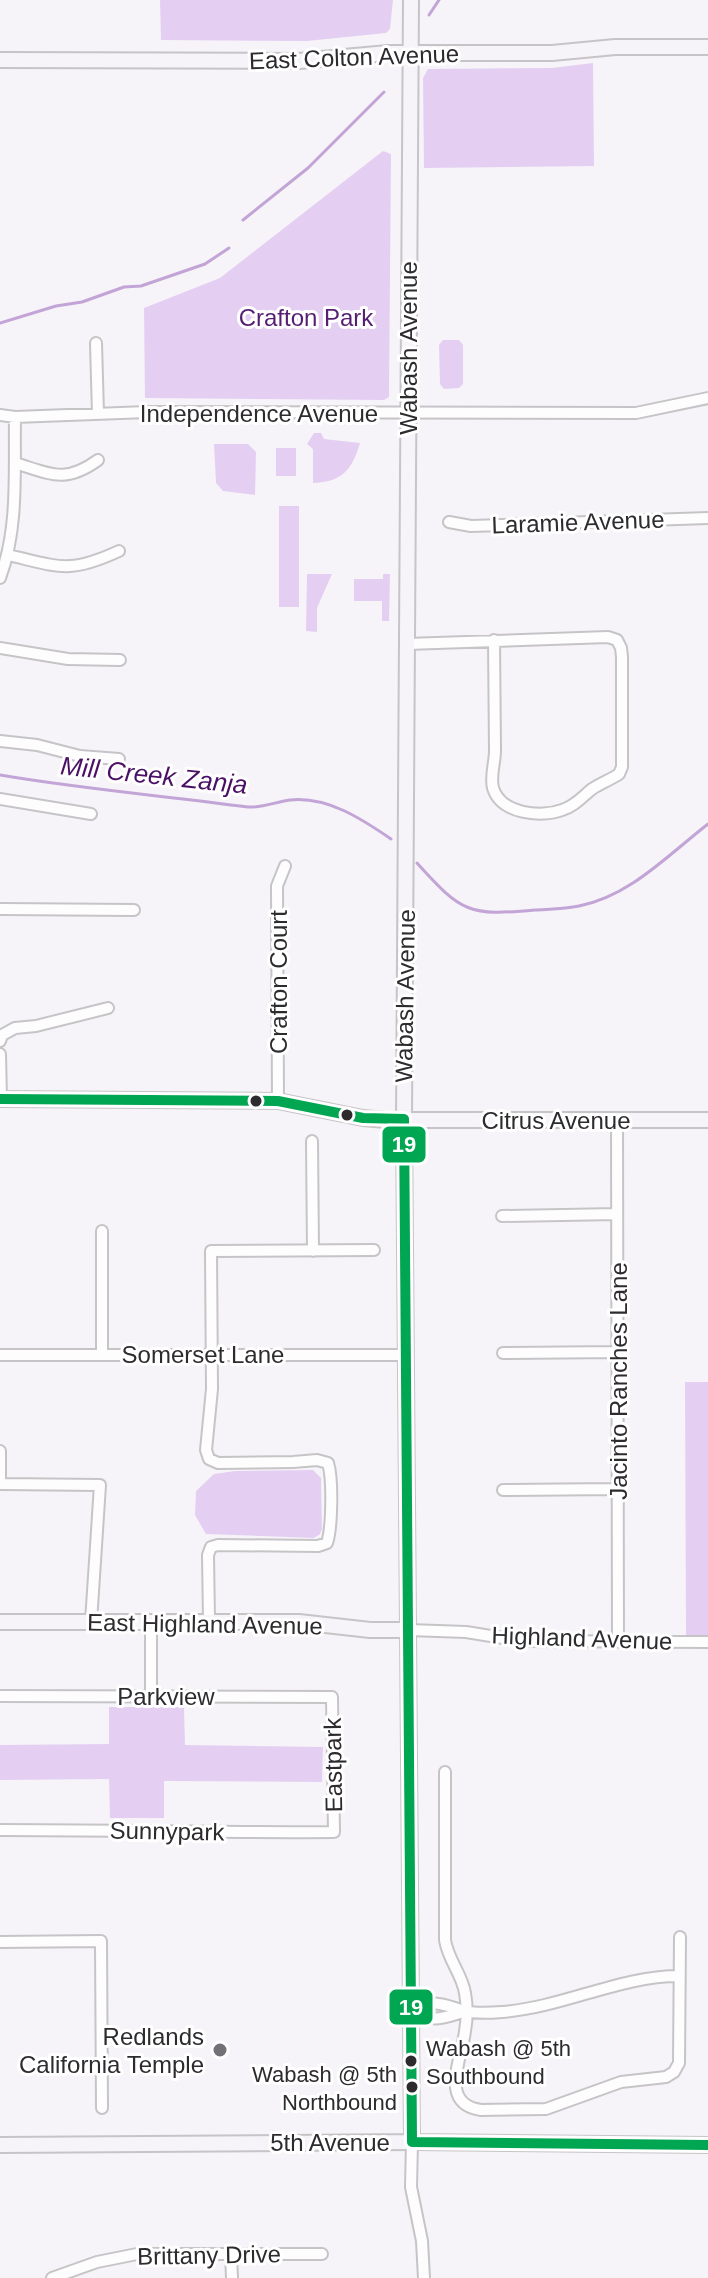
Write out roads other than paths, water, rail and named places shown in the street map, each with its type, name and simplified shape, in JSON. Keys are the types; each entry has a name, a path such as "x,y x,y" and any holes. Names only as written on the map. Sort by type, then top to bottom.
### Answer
{"street":[{"name":"Wabash Avenue","path":"411,0 404,1119 411,2187 422,2241 424,2278"},
{"name":"East Colton Avenue","path":"0,60 299,61 357,54 552,53 615,47 708,47"},
{"path":"96,343 98,414"},
{"name":"Independence Avenue","path":"0,415 636,413 708,398"},
{"path":"0,578 8,555 15,417"},
{"path":"15,463 55,475 70,475 98,460"},
{"name":"Laramie Avenue","path":"449,522 471,526 708,518"},
{"path":"8,555 56,567 76,568 119,551"},
{"path":"407,644 494,640 608,637 617,640 622,657 622,767 619,774 561,811 538,815 510,806 493,787 494,640"},
{"path":"0,648 68,659 120,660"},
{"path":"0,741 37,745 80,756 119,759"},
{"path":"0,799 91,814"},
{"name":"Crafton Court","path":"278,1101 277,886 285,866"},
{"path":"0,909 134,910"},
{"path":"0,1041 2,1035 15,1028 48,1024 108,1008"},
{"path":"0,1054 1,1099"},
{"name":"Citrus Avenue","path":"1,1099 278,1101 363,1118 708,1120"},
{"name":"Jacinto Ranches Lane","path":"617,1120 618,1641"},
{"path":"312,1141 313,1251"},
{"path":"502,1216 617,1214"},
{"path":"102,1231 102,1354"},
{"path":"209,1621 208,1555 211,1547 318,1546 327,1543 330,1533 331,1473 328,1463 317,1460 218,1463 209,1459 206,1450 212,1389 211,1251 374,1250"},
{"path":"503,1353 618,1352"},
{"name":"Somerset Lane","path":"0,1355 407,1355"},
{"path":"0,1451 0,1484 100,1485 91,1622"},
{"path":"503,1490 618,1489"},
{"name":"East Highland Avenue","path":"0,1622 299,1622 370,1630 409,1630"},
{"path":"151,1622 151,1696"},
{"name":"Highland Avenue","path":"409,1630 466,1632 522,1641 708,1642"},
{"name":"Parkview","path":"0,1696 332,1697"},
{"name":"Eastpark","path":"332,1697 334,1832"},
{"path":"445,1772 445,1940 447,1953 465,1993 466,2011 456,2077 461,2103 470,2109 481,2110 546,2109 621,2082 654,2079 674,2072 679,2063 680,1937"},
{"name":"Sunnypark","path":"0,1830 147,1830 183,1834 334,1832"},
{"path":"0,1942 101,1941 102,2108"},
{"path":"466,2011 442,2019 426,2019 412,2010 425,2003 442,2002 480,2013 530,2009 637,1979 679,1976"},
{"name":"5th Avenue","path":"0,2145 412,2142 708,2145"},
{"name":"Brittany Drive","path":"54,2278 97,2262 137,2254 322,2254"},
{"path":"231,2254 232,2278"}],"waterway":[{"path":"429,15 439,0"},
{"path":"243,220 308,168 384,92"},
{"path":"0,323 56,306 82,302 124,287 141,286 205,264 229,248"},
{"name":"Mill Creek Zanja","path":"0,775 248,807 290,800 317,802 356,817 391,839"},
{"name":"Mill Creek Zanja","path":"417,863 445,892 468,908 495,912 568,908 598,901 632,884 708,824"}],"place":[{"name":"Redlands California Temple","path":"220,2050"},
{"name":"Wabash @ 5th Southbound","path":"411,2061"},
{"name":"Wabash @ 5th Northbound","path":"412,2087"}],"park label":[{"name":"Crafton Park","path":"306,317"}]}
